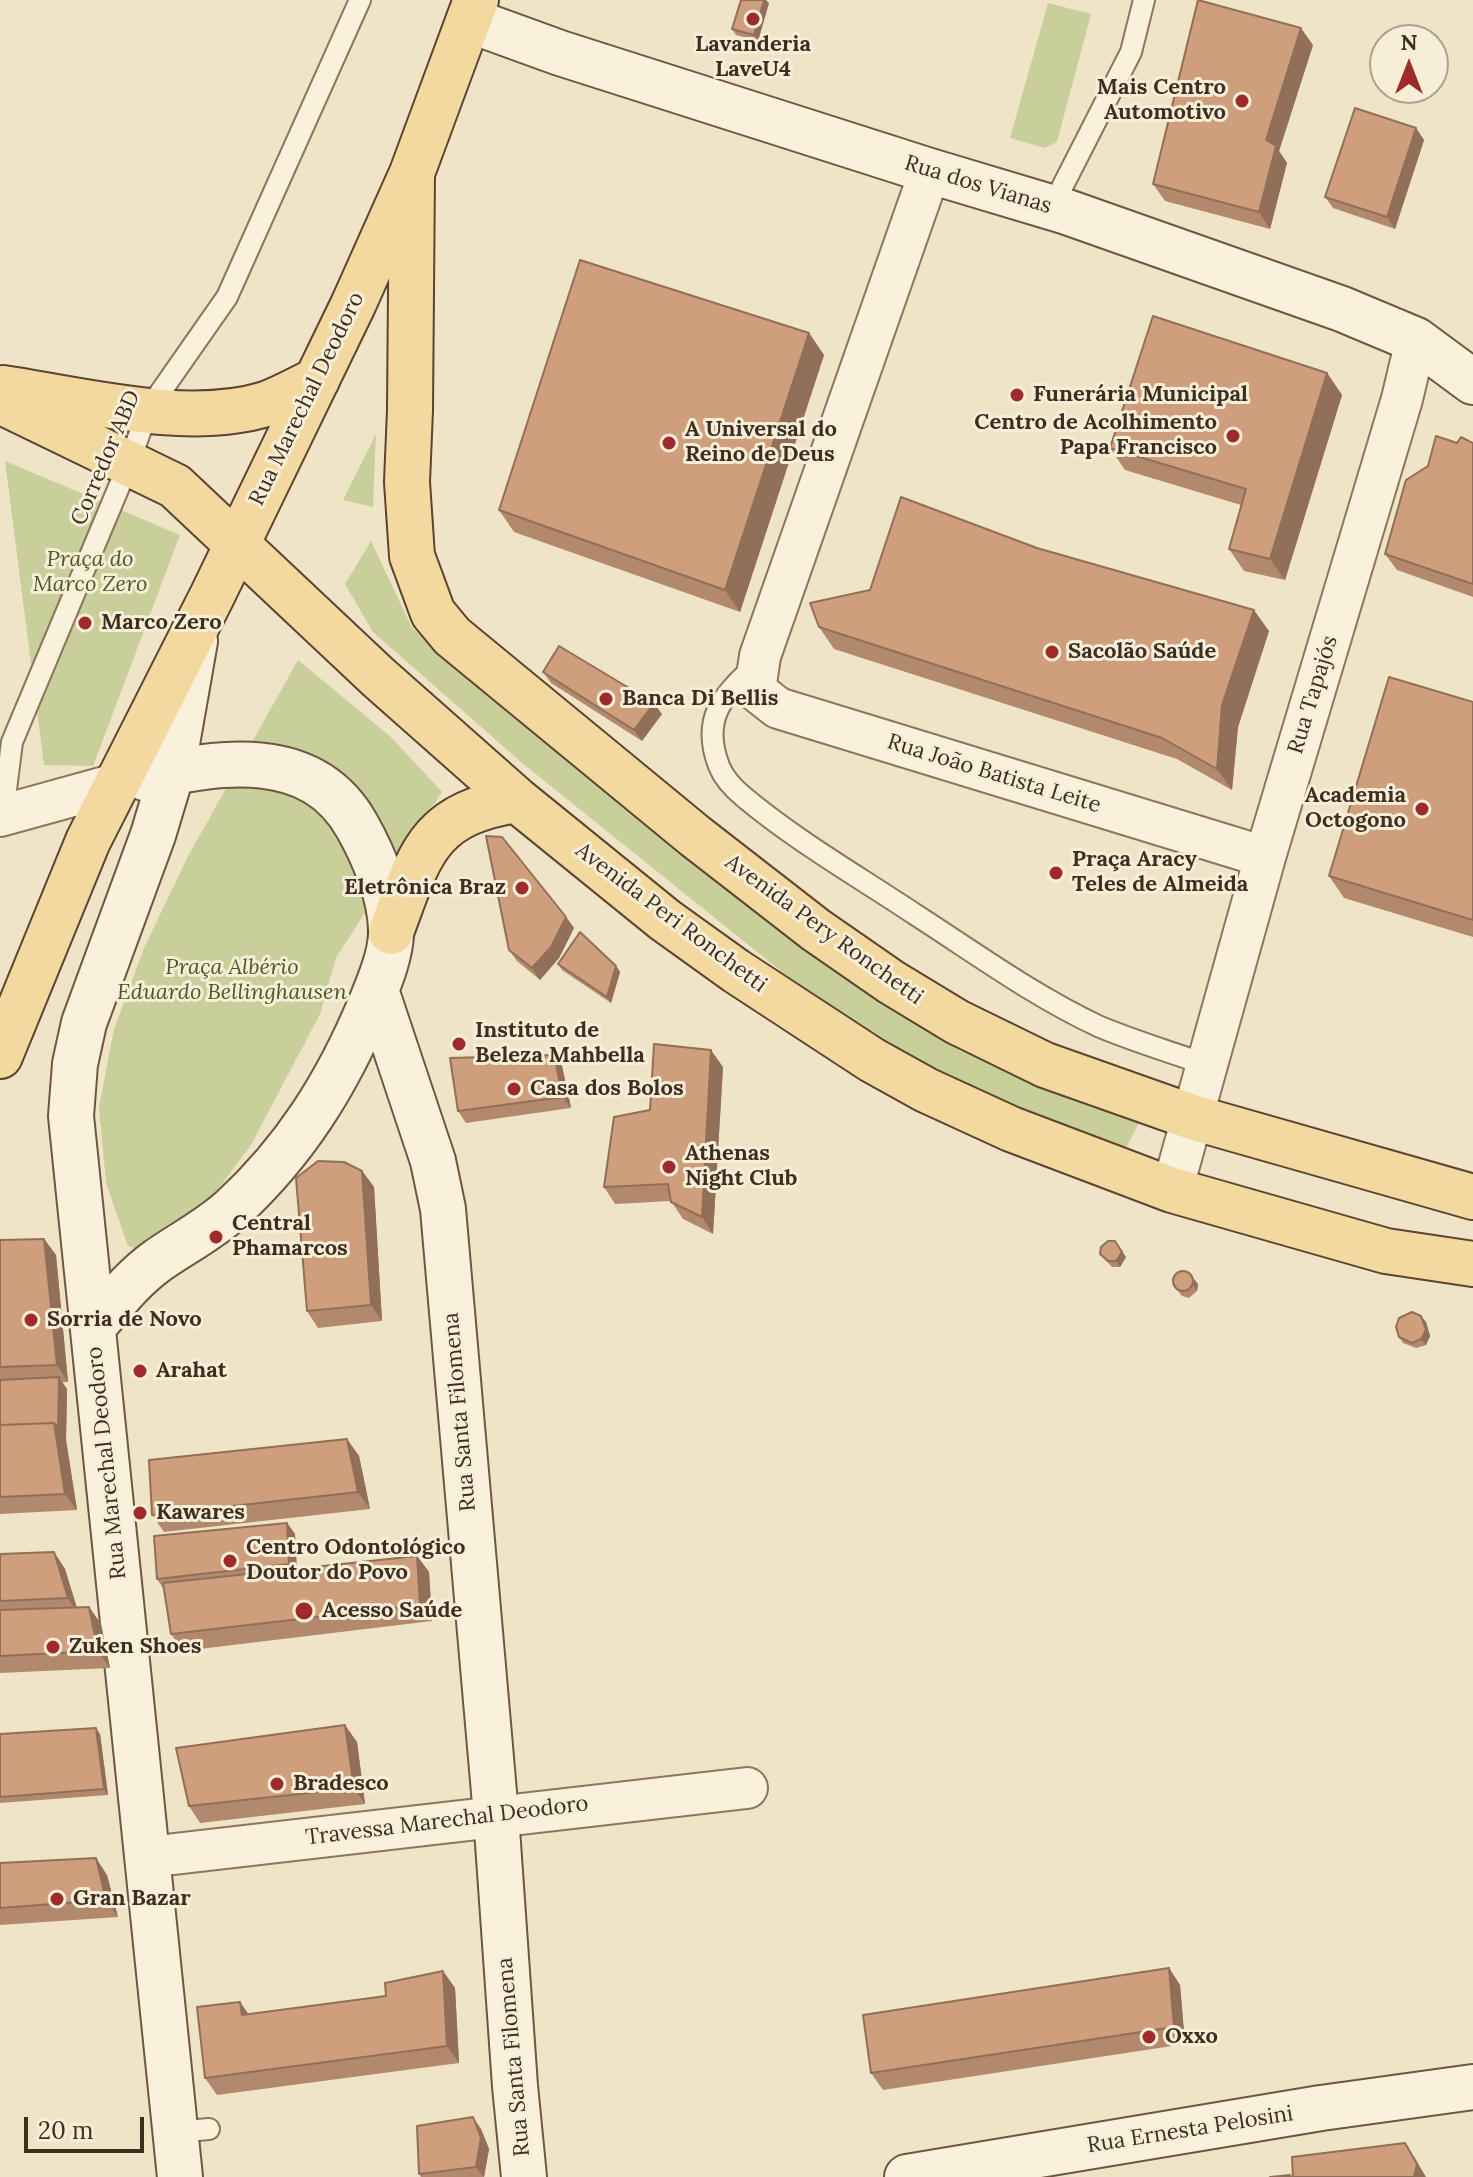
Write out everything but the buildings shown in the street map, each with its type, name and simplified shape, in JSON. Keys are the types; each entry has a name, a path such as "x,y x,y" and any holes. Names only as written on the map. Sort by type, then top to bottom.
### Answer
{"main road":[{"name":"Rua Marechal Deodoro","path":"0,1056 88,841 317,380 412,173 473,10"},
{"name":"Rua Marechal Deodoro","path":"412,173 407,482 412,556"},
{"path":"0,388 175,414 236,410 268,403 317,380"},
{"name":"Avenida Peri Ronchetti","path":"0,401 175,486 378,677 517,800 665,920 736,971 872,1060 926,1090 1011,1129 1172,1190"},
{"name":"Avenida Pery Ronchetti","path":"412,556 433,613 452,636 695,836 826,937 891,982 1008,1049 1075,1076 1192,1117 1473,1197"},
{"path":"391,932 419,860 433,837 452,821 471,811 485,805 517,800"},
{"path":"1172,1190 1386,1251 1473,1264"}],"street":[{"name":"Rua dos Vianas","path":"473,10 560,53 1052,207 1342,309 1416,340 1473,382"},
{"path":"758,663 930,171"},
{"name":"Rua Tapajós","path":"1172,1190 1265,857 1402,399 1416,340"},
{"name":"Rua Marechal Deodoro","path":"180,2177 192,2130 148,1857 71,1116 75,1064 84,1023 153,835 172,772 198,622"},
{"name":"Rua João Batista Leite","path":"758,663 755,690 778,708 1265,857"},
{"path":"1,821 116,784 172,772 248,764 295,773 331,791 352,817 385,895 391,932 376,990 334,1082 314,1115 277,1164 228,1212 141,1274 93,1327"},
{"name":"Rua Santa Filomena","path":"376,990 420,1117 443,1209 524,2177"},
{"name":"Travessa Marechal Deodoro","path":"148,1857 747,1788"},
{"name":"Rua Ernesta Pelosini","path":"907,2177 1321,2108 1473,2087"}],"lane":[{"name":"Corredor ABD","path":"1,821 12,742 129,463 148,410 227,297 360,0"},
{"path":"1052,207 1131,52 1144,0"},
{"path":"758,663 726,693 717,706 713,729 718,765 731,786 744,798 797,837 1041,996 1099,1026 1207,1065"}],"green space":[{"path":"1048,3 1091,14 1057,142 1044,148 1010,138"},
{"path":"376,434 373,507 343,500"},
{"name":"Praça do Marco Zero","path":"5,461 180,535 93,766 44,765"},
{"path":"371,541 412,628 842,976 960,1051 1139,1123 1126,1148 1022,1109 921,1062 812,996 522,763 373,632 345,584"},
{"name":"Praça Albério Eduardo Bellinghausen","path":"298,660 391,737 442,792 336,958 320,1014 251,1145 207,1204 152,1253 128,1246 106,1183 99,1108 114,1029 144,948 187,858"}],"place":[{"name":"Lavanderia LaveU4","path":"753,19"},
{"name":"Mais Centro Automotivo","path":"1242,101"},
{"name":"Funerária Municipal","path":"1017,395"},
{"name":"Centro de Acolhimento Papa Francisco","path":"1233,436"},
{"name":"A Universal do Reino de Deus","path":"669,443"},
{"name":"Marco Zero","path":"85,623"},
{"name":"Sacolão Saúde","path":"1052,652"},
{"name":"Banca Di Bellis","path":"606,699"},
{"name":"Academia Octogono","path":"1422,809"},
{"name":"Praça Aracy Teles de Almeida","path":"1056,873"},
{"name":"Eletrônica Braz","path":"522,888"},
{"name":"Instituto de Beleza Mahbella","path":"459,1044"},
{"name":"Casa dos Bolos","path":"514,1089"},
{"name":"Athenas Night Club","path":"669,1167"},
{"name":"Central Phamarcos","path":"216,1237"},
{"name":"Sorria de Novo","path":"31,1320"},
{"name":"Arahat","path":"140,1371"},
{"name":"Kawares","path":"140,1513"},
{"name":"Centro Odontológico Doutor do Povo","path":"230,1561"},
{"name":"Acesso Saúde","path":"304,1611"},
{"name":"Zuken Shoes","path":"53,1647"},
{"name":"Bradesco","path":"277,1784"},
{"name":"Gran Bazar","path":"57,1899"},
{"name":"Oxxo","path":"1149,2037"}]}
